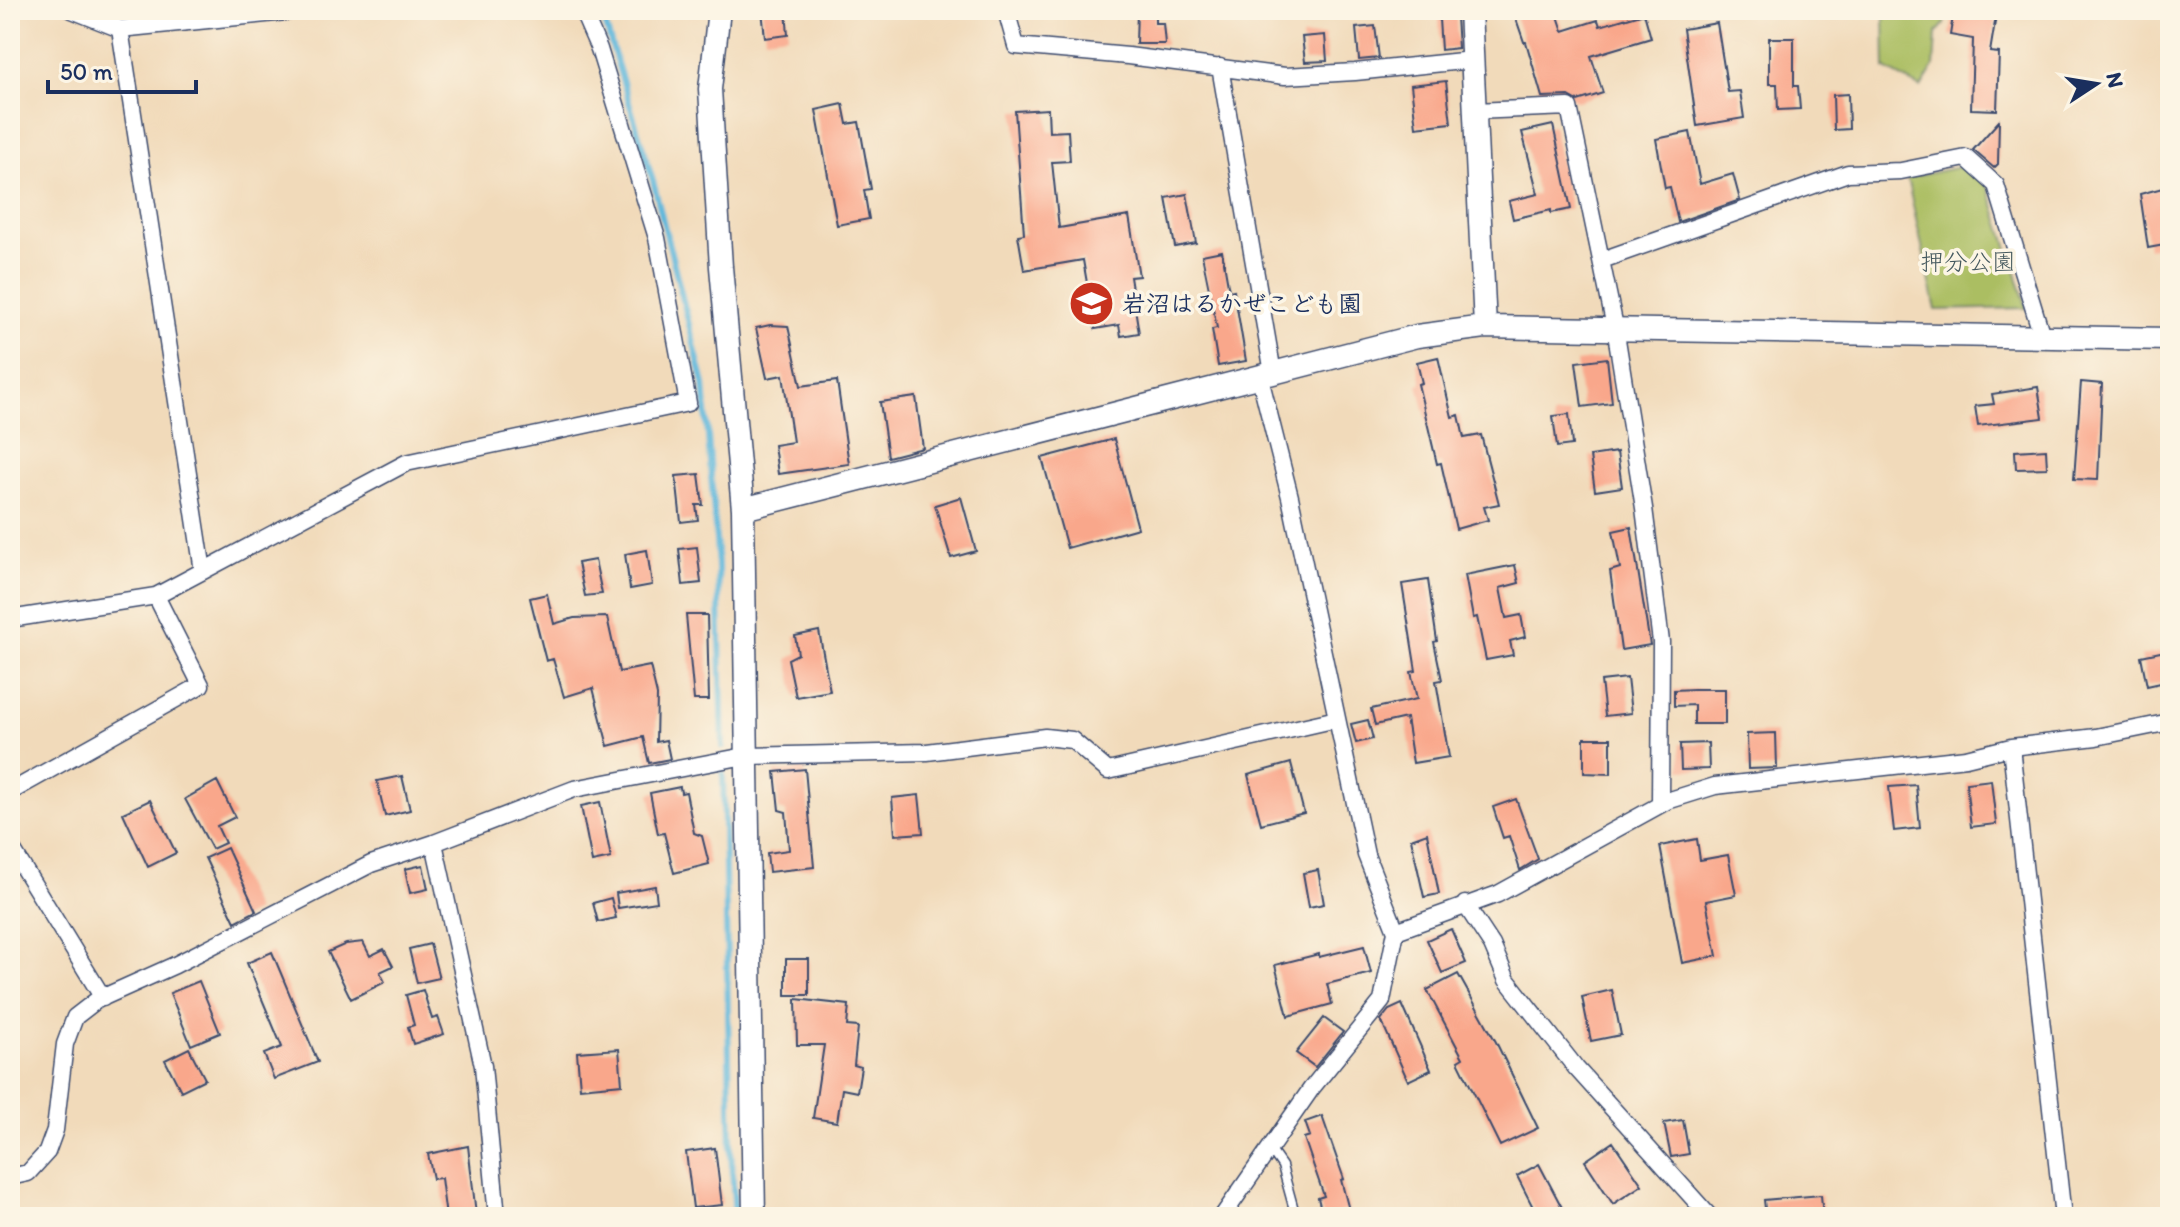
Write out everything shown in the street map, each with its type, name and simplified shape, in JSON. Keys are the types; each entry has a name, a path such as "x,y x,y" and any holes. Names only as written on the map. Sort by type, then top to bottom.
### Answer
{"street":[{"path":"72,10 120,29 305,10"},
{"path":"10,619 156,596 406,463 688,403 657,238 599,49 582,10"},
{"path":"719,10 710,89 721,267 743,509 754,1217"},
{"path":"1006,10 1016,46 1128,56 1285,76 1472,60"},
{"path":"1470,10 1485,327"},
{"path":"120,29 203,571"},
{"path":"1220,67 1266,376 1290,497 1366,855 1396,931 1382,1001 1311,1089 1222,1217"},
{"path":"1474,111 1569,107 1615,327 1644,508 1661,642 1660,804"},
{"path":"1602,260 1848,173 1901,171 1966,158 1996,185 2042,336"},
{"path":"743,509 1417,336 1485,327 2170,339"},
{"path":"10,792 201,685 156,596"},
{"path":"10,1177 28,1173 47,1152 55,1130 65,1044 75,1017 103,998 175,965 371,864 574,789 745,756 927,752 1045,737 1072,740 1108,771 1337,719"},
{"path":"1396,931 1498,894 1660,804 1715,786 1966,758 2011,747 2096,737 2170,722"},
{"path":"2011,747 2063,1217"},
{"path":"434,843 483,1066 497,1217"},
{"path":"10,846 103,998"},
{"path":"1465,904 1492,945 1507,980 1576,1068 1710,1217"}],"lane":[{"path":"1270,1148 1282,1166 1296,1217"}],"green space":[{"path":"1884,10 1946,10 1944,24 1936,34 1934,67 1921,88 1885,69"},
{"name":"押分公園","path":"1969,165 1988,186 2027,308 1936,310 1907,178"}],"building":[{"path":"762,10 786,10 788,35 765,38"},
{"path":"1137,10 1155,10 1155,23 1163,23 1165,44 1136,44"},
{"path":"1513,10 1556,10 1563,31 1598,20 1600,26 1644,13 1651,38 1591,56 1603,93 1578,101 1569,96 1542,97"},
{"path":"1954,10 1997,10 1990,52 1999,53 1997,110 1971,109 1973,39 1950,35"},
{"path":"1456,17 1458,48 1441,50 1439,19"},
{"path":"1717,23 1728,92 1740,91 1744,118 1697,126 1683,29"},
{"path":"1375,26 1379,58 1359,60 1356,28"},
{"path":"1325,35 1327,61 1305,62 1302,37"},
{"path":"1769,38 1794,38 1794,86 1798,86 1800,109 1778,110 1777,84 1769,84"},
{"path":"1446,81 1451,123 1416,127 1411,85"},
{"path":"1848,94 1849,129 1834,130 1833,95"},
{"path":"843,104 847,124 859,122 871,189 864,190 869,219 837,225 816,110"},
{"path":"1048,109 1049,132 1068,131 1070,161 1052,162 1059,228 1129,216 1139,276 1130,277 1139,333 1121,336 1119,325 1095,329 1083,260 1024,270 1018,235 1024,234 1015,111"},
{"path":"1999,121 1998,164 1994,168 1973,150"},
{"path":"1553,125 1571,209 1551,213 1551,210 1513,219 1509,201 1538,194 1522,132"},
{"path":"1690,132 1700,184 1733,174 1740,200 1678,222 1670,187 1665,188 1656,139"},
{"path":"2170,186 2170,244 2148,248 2140,194"},
{"path":"1187,194 1196,243 1175,247 1166,198"},
{"path":"1222,251 1229,291 1234,290 1246,361 1218,366 1212,329 1217,328 1202,255"},
{"path":"788,326 801,386 837,381 849,464 778,474 774,445 793,442 783,375 767,378 756,328"},
{"path":"1438,357 1452,417 1459,415 1464,438 1481,435 1499,504 1484,507 1488,520 1456,529 1418,384 1422,383 1417,362"},
{"path":"1607,358 1612,403 1582,407 1576,362"},
{"path":"2081,382 2102,384 2098,480 2074,479"},
{"path":"2038,387 2043,418 1978,426 1975,406 1994,404 1992,394"},
{"path":"916,397 923,448 888,457 880,402"},
{"path":"1569,414 1572,445 1557,447 1553,416"},
{"path":"1114,439 1138,528 1067,548 1042,458"},
{"path":"2046,449 2047,468 2016,469 2015,451"},
{"path":"1617,452 1622,487 1595,491 1590,456"},
{"path":"699,474 703,505 696,505 698,520 681,522 676,476"},
{"path":"961,497 976,551 951,558 935,505"},
{"path":"1631,527 1650,645 1621,650 1610,571 1620,568 1613,531"},
{"path":"697,547 701,583 683,585 679,549"},
{"path":"647,550 652,585 630,589 625,554"},
{"path":"595,560 602,594 585,596 578,563"},
{"path":"1515,565 1519,583 1500,588 1506,618 1521,615 1525,637 1510,641 1513,655 1486,660 1477,617 1473,618 1465,575"},
{"path":"1428,580 1437,641 1434,642 1442,680 1436,681 1449,757 1413,763 1406,718 1375,725 1371,709 1417,699 1411,672 1416,671 1402,584"},
{"path":"547,594 554,624 574,618 607,617 619,672 650,666 657,695 656,742 666,740 670,759 649,763 643,737 608,746 593,688 564,697 553,659 546,661 530,598"},
{"path":"686,615 707,615 709,700 694,700"},
{"path":"819,631 830,691 796,697 788,659 798,654 795,636"},
{"path":"2170,650 2170,681 2147,686 2141,656"},
{"path":"1627,678 1631,713 1605,716 1601,681"},
{"path":"1725,689 1725,724 1694,724 1694,705 1674,706 1674,690"},
{"path":"1368,720 1373,739 1356,743 1351,724"},
{"path":"1776,733 1777,768 1748,769 1747,734"},
{"path":"1584,738 1611,738 1611,774 1584,773"},
{"path":"1708,743 1709,769 1681,770 1680,744"},
{"path":"1291,763 1304,813 1261,824 1248,775"},
{"path":"805,769 814,867 769,872 767,853 789,850 786,812 779,810 775,772"},
{"path":"402,776 410,810 385,816 377,781"},
{"path":"1991,780 1996,824 1971,827 1966,783"},
{"path":"217,781 235,817 217,826 225,843 212,849 185,799"},
{"path":"1916,785 1920,828 1894,831 1889,787"},
{"path":"680,787 681,793 686,792 694,833 702,836 709,864 674,873 664,833 658,834 650,793"},
{"path":"919,795 923,833 895,835 892,798"},
{"path":"1516,799 1538,859 1520,870 1509,836 1503,838 1493,807"},
{"path":"150,800 176,853 148,867 123,813"},
{"path":"600,802 611,858 592,862 581,806"},
{"path":"1427,833 1439,894 1424,897 1411,839"},
{"path":"1697,839 1700,860 1728,855 1736,895 1706,901 1717,956 1682,963 1660,846"},
{"path":"227,848 256,911 235,922 205,858"},
{"path":"423,865 428,889 410,893 405,869"},
{"path":"1318,870 1324,904 1309,907 1303,873"},
{"path":"655,886 657,902 618,908 616,893"},
{"path":"611,898 616,918 598,922 593,903"},
{"path":"1451,929 1466,963 1442,973 1427,940"},
{"path":"363,942 370,956 384,949 393,966 380,972 385,982 351,999 328,952 346,944"},
{"path":"430,944 439,978 417,983 409,949"},
{"path":"1364,946 1371,973 1327,984 1332,1004 1288,1016 1275,965"},
{"path":"272,952 318,1062 274,1079 264,1054 282,1047 247,963"},
{"path":"786,959 809,959 809,995 786,995"},
{"path":"1458,974 1538,1128 1500,1146 1458,1061 1463,1058 1427,990"},
{"path":"199,981 220,1033 191,1045 170,993"},
{"path":"423,990 432,1019 438,1017 444,1034 413,1044 408,1027 414,1025 406,995"},
{"path":"1612,990 1621,1035 1591,1041 1582,997"},
{"path":"796,999 849,1005 847,1026 858,1027 854,1065 861,1067 857,1092 842,1089 837,1122 813,1118 824,1045 797,1045"},
{"path":"1402,1004 1431,1070 1408,1081 1381,1020 1389,1010"},
{"path":"1324,1018 1343,1032 1315,1067 1296,1053"},
{"path":"189,1048 205,1079 181,1091 165,1060"},
{"path":"619,1049 622,1084 580,1088 577,1052"},
{"path":"1322,1116 1344,1179 1341,1180 1349,1210 1323,1217 1318,1198 1324,1196 1304,1138 1310,1136 1305,1122"},
{"path":"1683,1120 1689,1154 1671,1157 1664,1123"},
{"path":"1613,1142 1642,1185 1613,1204 1585,1161"},
{"path":"468,1146 476,1214 446,1217 441,1178 433,1179 428,1154"},
{"path":"715,1148 722,1205 693,1208 686,1152"},
{"path":"1539,1164 1567,1217 1538,1217 1517,1176"},
{"path":"1821,1195 1823,1217 1766,1217 1764,1200"}],"waterway":[{"path":"601,10 653,181 704,384 718,566 723,747"},
{"path":"723,774 735,1217"}],"place":[{"name":"岩沼はるかぜこども園","path":"1091,303"}]}
